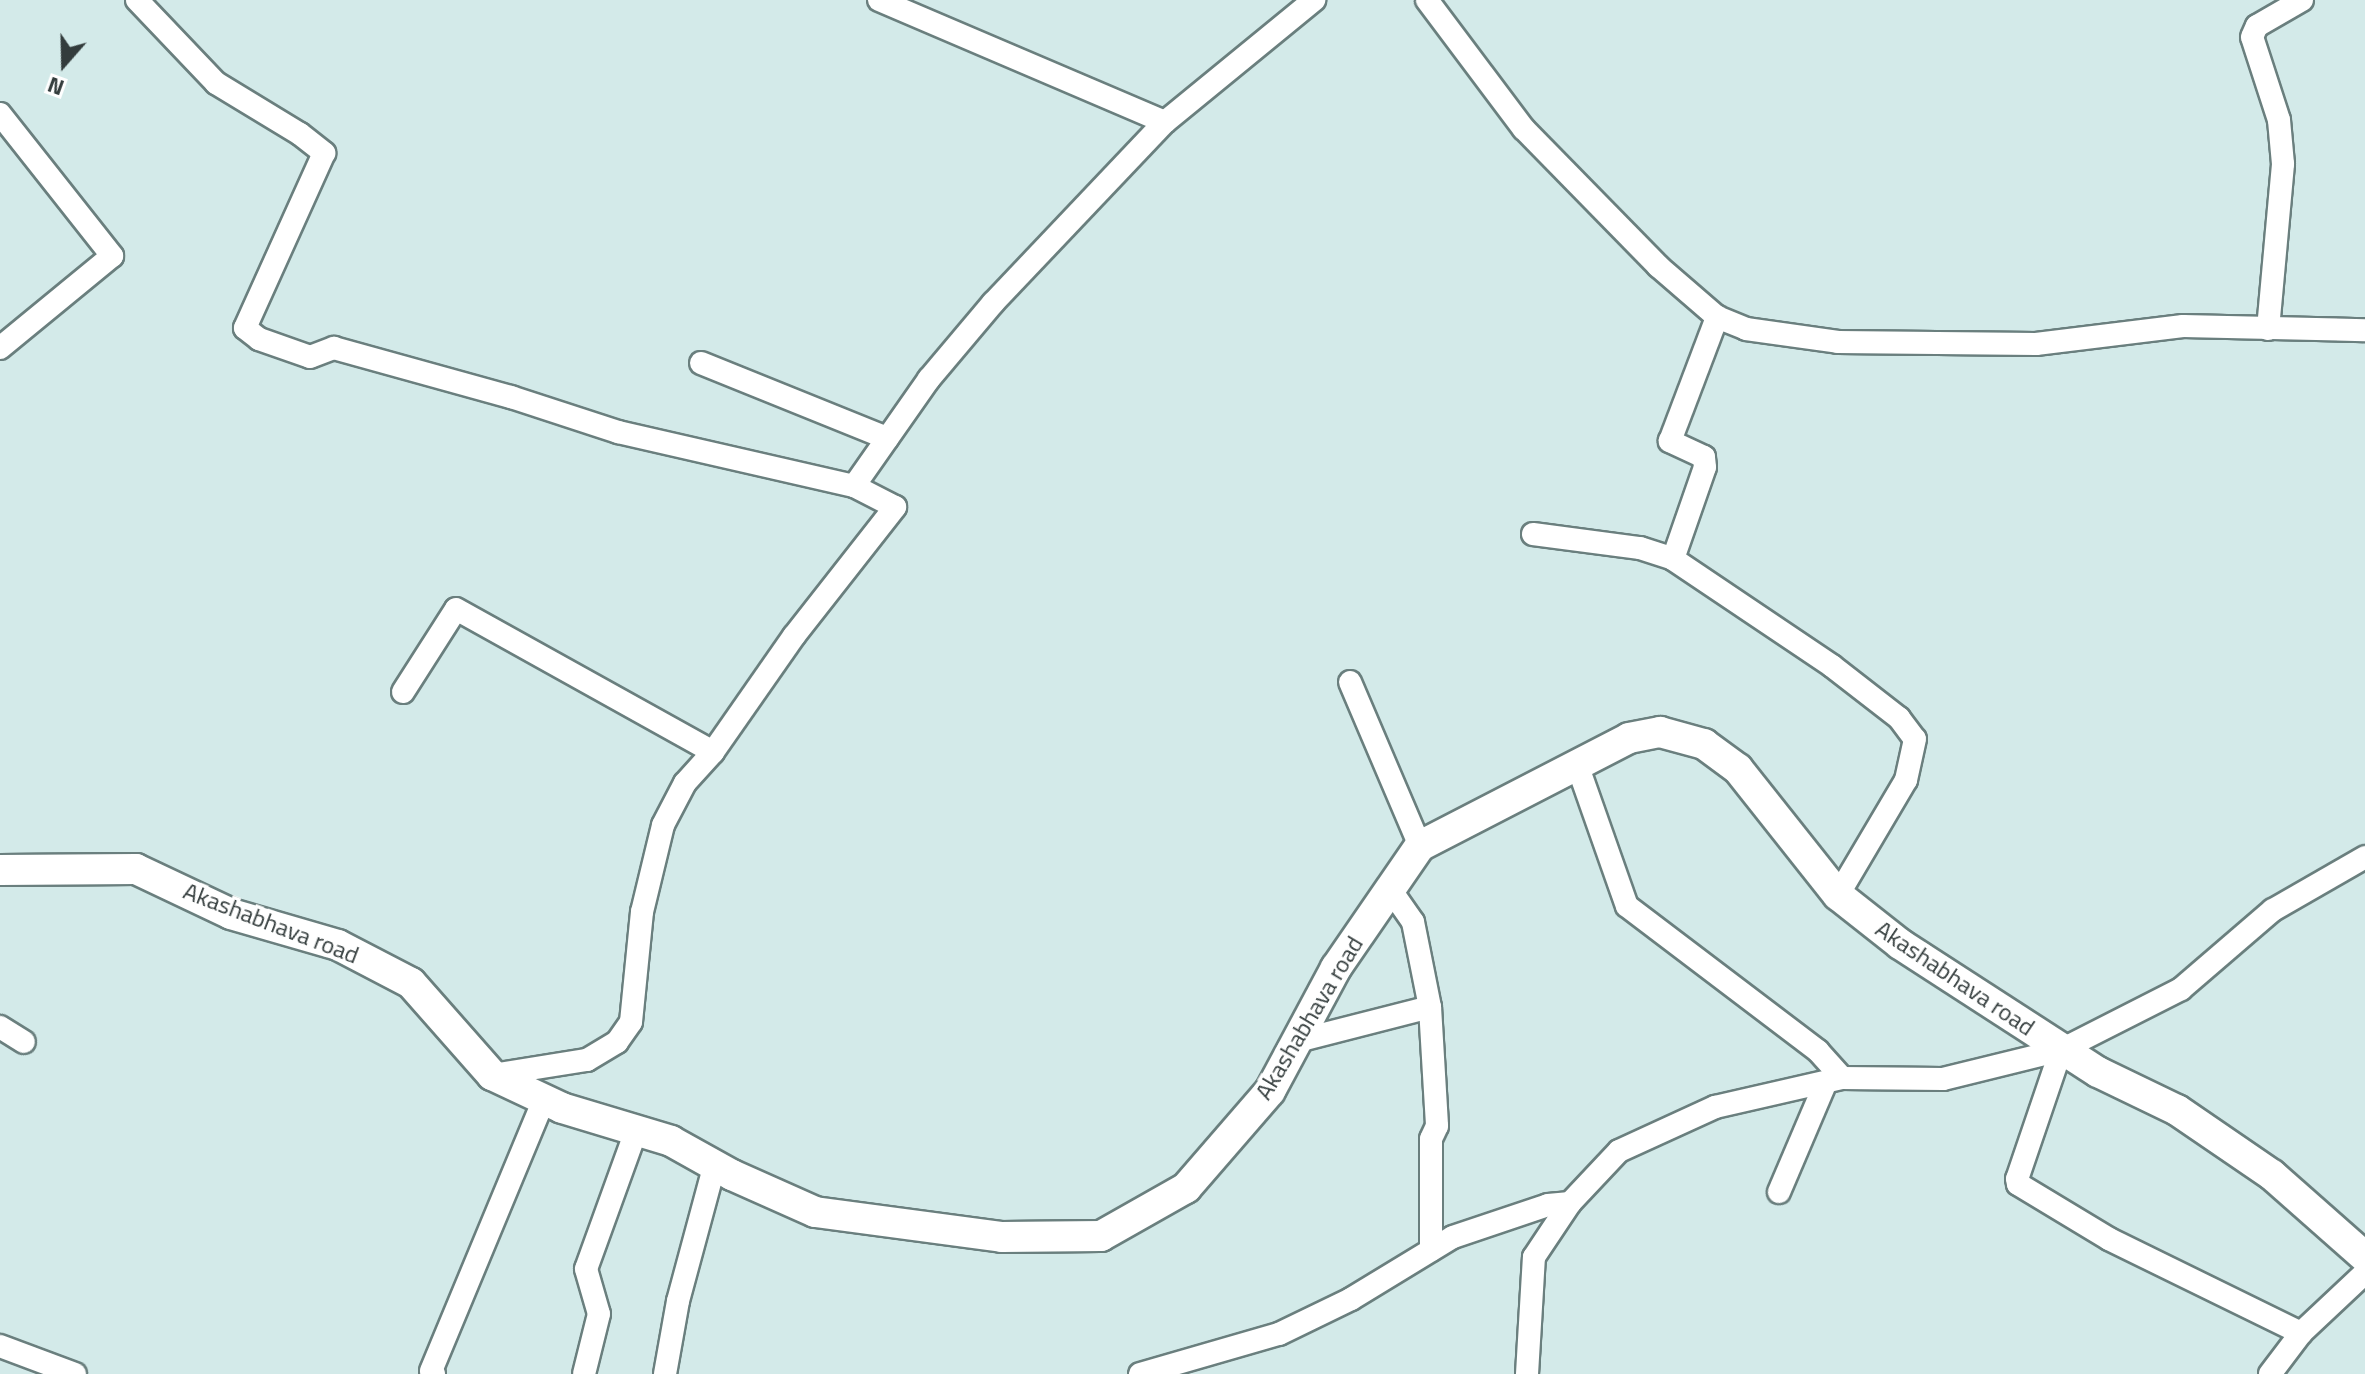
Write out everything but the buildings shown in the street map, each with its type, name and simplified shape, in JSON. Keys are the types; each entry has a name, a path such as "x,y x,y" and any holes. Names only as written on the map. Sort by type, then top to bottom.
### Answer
{"street":[{"path":"137,0 216,83 324,153 245,328 259,339 310,357 334,348 511,397 618,432 854,486 895,507 794,636 713,752 685,783 663,825 642,912 631,1022 617,1042 587,1060 492,1075"},
{"path":"879,0 1165,122"},
{"path":"854,486 929,379 993,303 1165,122 1314,0"},
{"path":"1427,0 1524,129 1658,266 1717,317 1746,329 1777,336 1838,342 2036,344 2183,326 2365,330"},
{"path":"2268,329 2283,164 2279,120 2252,37 2257,26 2302,0"},
{"path":"0,114 112,256 0,348"},
{"path":"1673,559 1705,467 1704,457 1676,446 1670,441 1671,435 1717,317"},
{"path":"701,363 887,438"},
{"path":"1533,534 1640,548 1673,559 1832,666 1899,718 1915,739 1906,780 1838,895"},
{"path":"403,692 456,609 713,752"},
{"path":"1350,682 1420,846"},
{"name":"Akashabhava road","path":"0,870 136,869 231,914 338,945 411,983 492,1075 544,1100 637,1128 815,1212 1002,1237 1101,1236 1186,1188 1270,1091 1336,968 1420,846 1441,832 1642,734 1660,732 1704,744 1738,769 1838,895 1900,944 2061,1050 2098,1072 2177,1110 2272,1175 2365,1257"},
{"path":"1578,767 1627,906 1818,1051 1833,1081"},
{"path":"1527,1374 1534,1257 1570,1203 1619,1151 1715,1107 1833,1081 1943,1079 2061,1050 2181,989 2273,910 2365,857"},
{"path":"1390,889 1413,922 1430,1007 1437,1126 1431,1139 1431,1250"},
{"path":"1297,1041 1430,1007"},
{"path":"0,1027 24,1042"},
{"path":"2061,1050 2017,1179 2018,1184 2109,1239 2301,1333"},
{"path":"1779,1192 1833,1081"},
{"path":"434,1374 431,1371 544,1100"},
{"path":"584,1374 599,1314 586,1269 637,1128"},
{"path":"665,1374 678,1301 715,1164"},
{"path":"1140,1374 1209,1357 1279,1334 1351,1299 1453,1237 1548,1205 1570,1203"},
{"path":"2270,1374 2301,1333 2365,1273"},
{"path":"0,1346 75,1374"}]}
